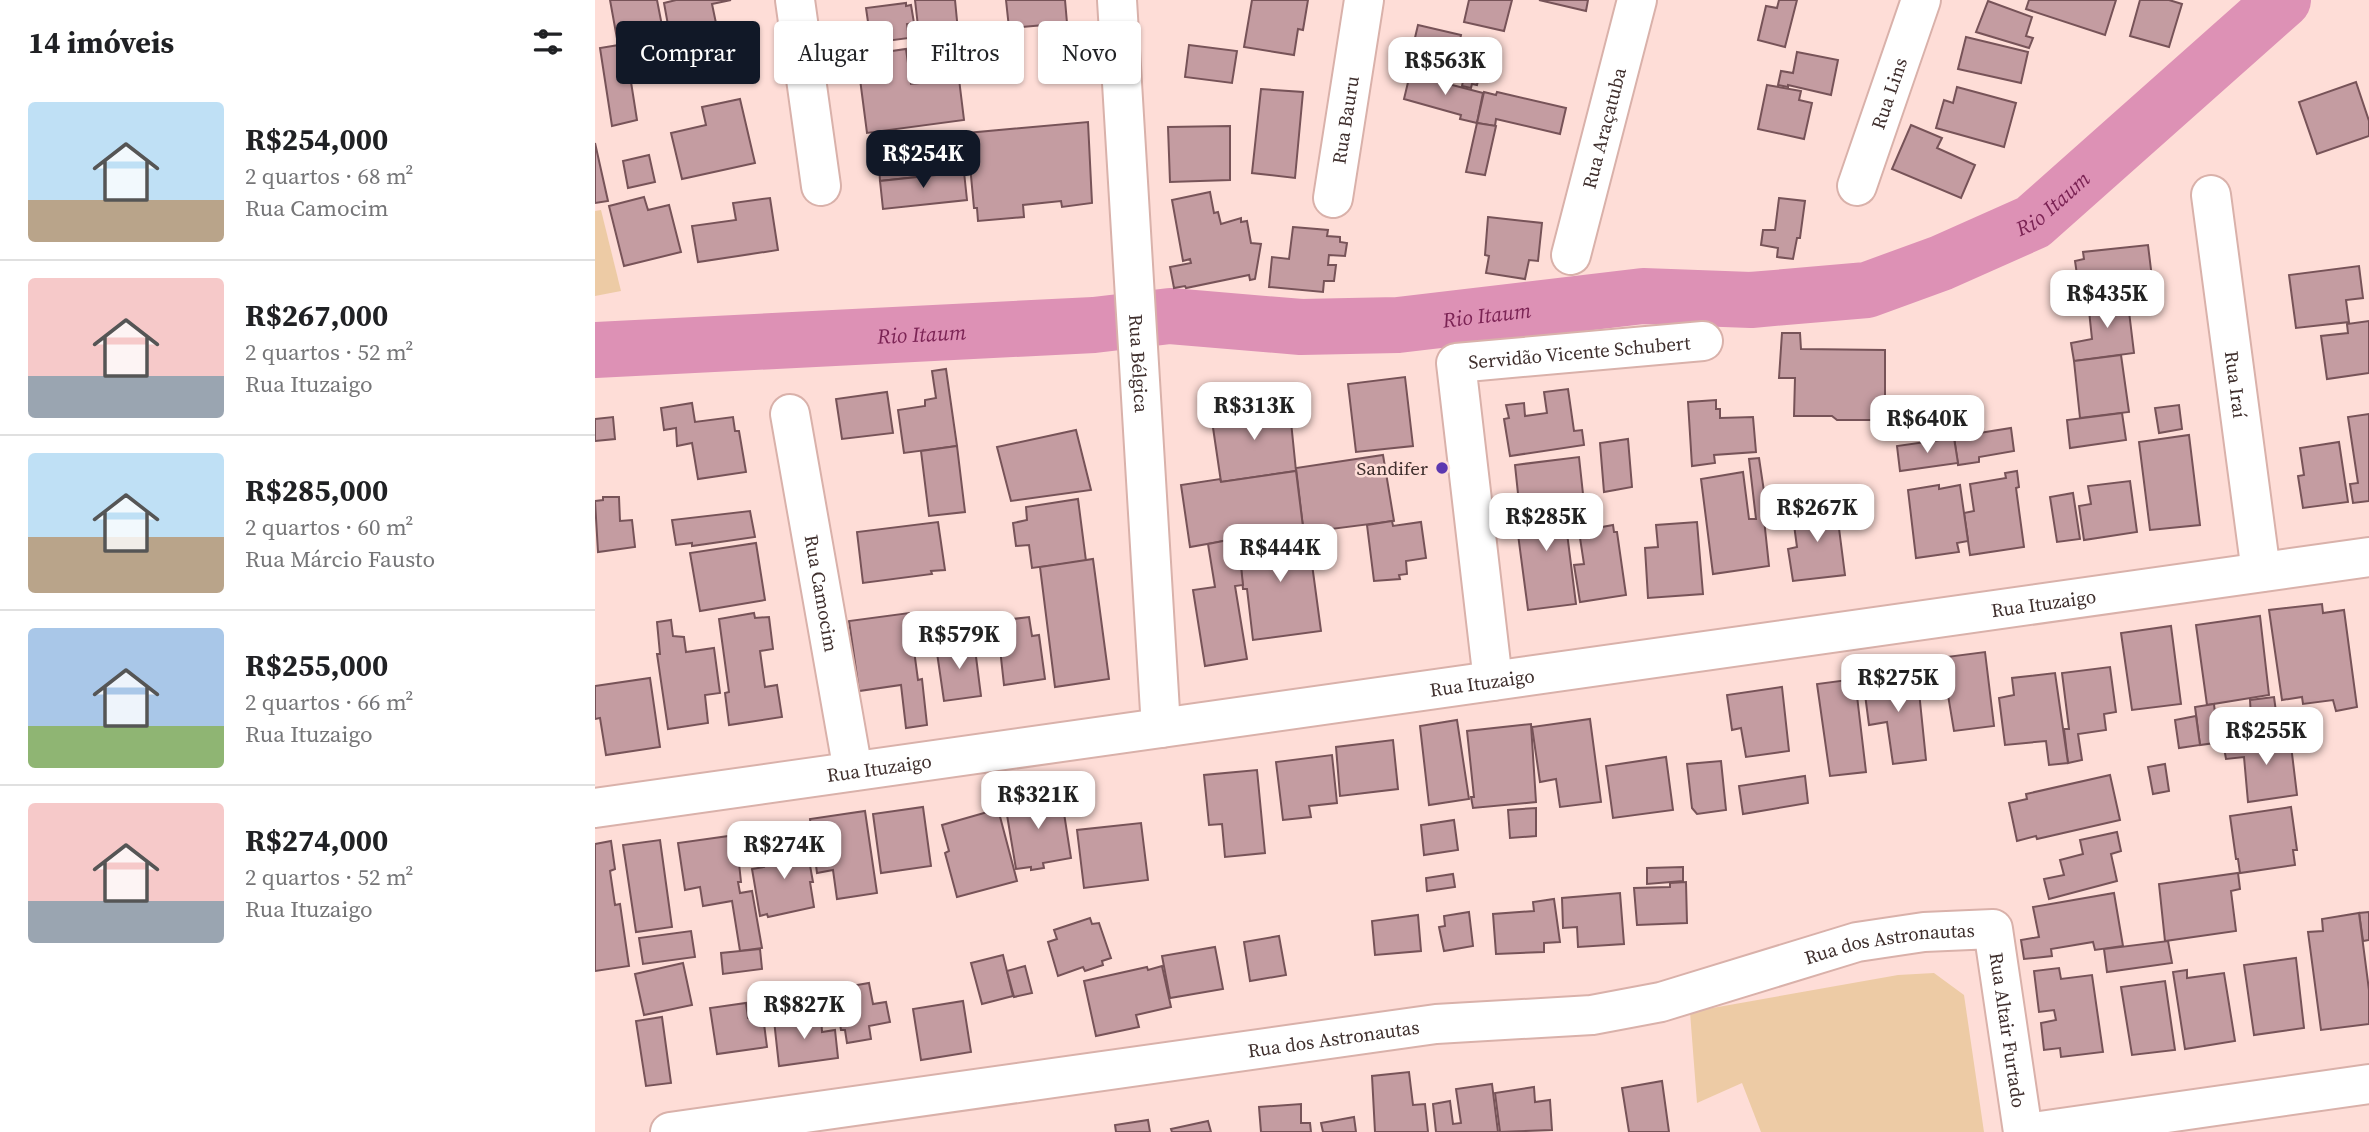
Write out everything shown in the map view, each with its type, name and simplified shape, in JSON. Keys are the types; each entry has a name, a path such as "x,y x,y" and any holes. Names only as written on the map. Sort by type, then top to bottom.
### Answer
{"street":[{"path":"795,0 821,186"},
{"name":"Rua Bélgica","path":"1117,0 1161,728"},
{"name":"Rua Bauru","path":"1332,198 1364,0"},
{"name":"Rua Araçatuba","path":"1571,255 1637,0"},
{"name":"Rua Lins","path":"1857,186 1921,0"},
{"name":"Rua Iraí","path":"2211,195 2262,572"},
{"name":"Servidão Vicente Schubert","path":"1493,681 1456,363 1703,341"},
{"name":"Rua Camocim","path":"790,414 853,771"},
{"name":"Rua Ituzaigo","path":"595,808 2369,558"},
{"name":"Rua dos Astronautas","path":"670,1132 1436,1024 1592,1015 1661,1002 1857,942 1924,932 1993,929"},
{"name":"Rua Altair Furtado","path":"1993,929 2024,1132"},
{"path":"2034,1132 2369,1084"}],"shaded area":[{"path":"601,210 621,291 595,296 595,211"},
{"path":"1934,973 1964,995 1984,1132 1761,1132 1742,1083 1697,1103 1690,1012 1898,975"}],"building":[{"path":"610,0 657,0 661,21 616,21 616,33"},
{"path":"676,0 731,0 712,4 716,21 667,21 664,3"},
{"path":"915,0 955,0 957,21 917,21"},
{"path":"1006,0 1065,0 1067,21 1038,21 1038,26 1024,27 1024,21 1008,21"},
{"path":"1252,0 1308,0 1303,30 1298,29 1294,55 1244,47"},
{"path":"1469,0 1512,0 1504,31 1464,22"},
{"path":"1539,0 1588,0 1586,11"},
{"path":"1779,0 1797,0 1785,47 1758,40 1766,6 1777,8"},
{"path":"2029,0 2116,0 2105,35 2026,9"},
{"path":"2140,0 2169,0 2182,4 2169,47 2130,36"},
{"path":"1988,1 2032,17 2026,36 2033,38 2029,48 1976,32"},
{"path":"906,3 906,6 911,5 914,21 907,21 907,38 893,40 893,21 868,21 866,8"},
{"path":"1418,25 1461,35 1453,73 1409,63"},
{"path":"1966,37 2028,52 2021,83 1958,69"},
{"path":"616,45 616,84 631,84 637,120 612,126 600,48"},
{"path":"1189,45 1237,51 1232,83 1185,77"},
{"path":"906,49 907,84 960,84 964,120 867,133 861,84 893,84 893,51"},
{"path":"1468,52 1484,56 1477,85 1472,84 1471,88 1462,86 1461,81"},
{"path":"1797,52 1838,60 1831,95 1778,85 1781,71 1793,73"},
{"path":"1410,74 1483,93 1477,123 1460,119 1461,115 1404,99"},
{"path":"2356,82 2369,121 2369,136 2317,154 2299,102"},
{"path":"1767,85 1801,91 1799,100 1812,103 1804,139 1758,129"},
{"path":"1957,87 2016,103 2004,147 1936,128 1944,100 1953,103"},
{"path":"1261,89 1303,92 1295,178 1252,173"},
{"path":"1484,92 1496,95 1497,92 1566,108 1560,134 1496,119 1495,126 1477,123"},
{"path":"740,99 755,163 682,179 671,133 706,125 702,107"},
{"path":"1088,122 1092,203 1062,207 1061,201 1023,205 1024,217 978,221 977,208 974,208 967,133"},
{"path":"1477,123 1496,126 1485,175 1466,172"},
{"path":"1911,125 1942,138 1937,148 1975,165 1961,198 1892,169"},
{"path":"1230,126 1230,180 1170,182 1168,127"},
{"path":"595,143 608,201 595,203"},
{"path":"962,145 964,172 880,181 879,164 898,162 896,152"},
{"path":"649,155 655,182 628,188 623,161"},
{"path":"964,172 967,200 883,209 880,181"},
{"path":"1210,192 1214,213 1218,212 1221,224 1241,218 1241,222 1247,221 1251,243 1261,244 1255,279 1250,280 1249,275 1174,288 1170,267 1191,263 1190,259 1183,261 1172,200"},
{"path":"644,197 648,210 669,205 681,252 624,266 609,206"},
{"path":"770,198 778,250 698,262 692,226 736,220 733,203"},
{"path":"1779,198 1805,201 1800,238 1797,238 1793,259 1777,257 1778,248 1761,245 1763,230 1775,230"},
{"path":"1488,217 1542,223 1538,261 1529,260 1525,279 1486,273 1489,256 1485,255"},
{"path":"1293,227 1328,230 1327,236 1340,237 1340,242 1347,243 1345,256 1329,255 1328,265 1336,265 1334,281 1324,281 1323,292 1269,287 1272,257 1289,259"},
{"path":"2148,245 2153,286 2101,292 2102,299 2081,302 2075,261 2084,259 2083,252"},
{"path":"2359,266 2363,298 2346,300 2349,322 2296,328 2289,275"},
{"path":"2127,295 2134,353 2074,361 2071,343 2092,339 2088,301"},
{"path":"2369,321 2369,373 2327,379 2321,336 2348,333 2347,324"},
{"path":"1782,333 1800,333 1801,349 1885,350 1885,420 1837,420 1832,416 1794,416 1795,378 1779,378"},
{"path":"2121,355 2129,412 2080,418 2074,361"},
{"path":"946,369 957,446 904,453 898,410 925,406 925,400 936,398 932,371"},
{"path":"1405,377 1413,446 1356,452 1348,384"},
{"path":"1568,389 1574,431 1582,430 1584,445 1510,456 1504,419 1509,418 1506,405 1524,403 1525,416 1547,413 1544,392"},
{"path":"887,392 893,433 842,439 836,399"},
{"path":"1716,400 1720,418 1753,417 1756,452 1714,455 1715,463 1692,466 1688,402"},
{"path":"1289,402 1296,471 1221,482 1211,414"},
{"path":"692,403 695,422 733,417 735,431 739,431 746,472 698,479 692,443 677,446 676,428 664,430 661,408"},
{"path":"2179,405 2182,429 2159,433 2155,408"},
{"path":"2122,413 2126,440 2070,448 2067,420"},
{"path":"2369,414 2369,501 2353,503 2350,484 2358,483 2348,417"},
{"path":"613,417 615,439 595,441 595,419"},
{"path":"2011,428 2014,451 1979,457 1979,462 1958,465 1954,437"},
{"path":"1076,430 1091,490 1011,501 997,447"},
{"path":"2189,435 2200,525 2150,530 2139,442"},
{"path":"1954,438 1958,463 1900,471 1897,446"},
{"path":"1628,439 1632,487 1604,492 1600,443"},
{"path":"2339,442 2348,502 2303,508 2298,476 2304,475 2300,448"},
{"path":"957,446 965,512 929,516 921,451"},
{"path":"1383,455 1394,521 1308,532 1307,527 1303,527 1296,468"},
{"path":"1579,457 1583,494 1519,503 1515,465"},
{"path":"1759,458 1768,518 1764,519 1769,566 1713,574 1701,479 1743,472 1749,519 1756,519 1749,459"},
{"path":"1296,471 1303,527 1190,547 1181,485"},
{"path":"2017,471 2019,487 2016,488 2024,547 1970,555 1964,513 1974,511 1970,484 2006,478 2005,473"},
{"path":"2130,481 2137,532 2084,540 2079,506 2091,504 2088,486"},
{"path":"1939,485 1939,489 1960,485 1968,541 1957,543 1959,552 1916,558 1908,490"},
{"path":"2073,493 2080,539 2057,542 2050,497"},
{"path":"603,497 619,497 620,521 632,520 635,547 598,552 595,501 603,500"},
{"path":"1565,497 1576,604 1528,610 1514,504"},
{"path":"1078,499 1086,561 1032,568 1029,545 1016,546 1013,523 1027,520 1026,507"},
{"path":"1836,505 1845,575 1793,581 1788,549 1797,547 1792,510"},
{"path":"750,511 755,537 692,546 692,543 676,545 672,520"},
{"path":"1392,521 1393,526 1421,522 1426,558 1406,561 1407,574 1399,575 1400,579 1374,581 1367,525"},
{"path":"938,522 945,570 863,583 857,532"},
{"path":"1697,522 1703,594 1648,598 1645,548 1658,547 1656,525"},
{"path":"1613,525 1614,532 1617,532 1626,595 1580,602 1574,565 1584,564 1580,538 1592,537 1591,529"},
{"path":"1307,527 1321,631 1253,640 1247,589 1243,589 1238,538"},
{"path":"1238,538 1243,585 1235,586 1247,659 1205,666 1193,590 1215,587 1208,544"},
{"path":"756,543 765,600 700,611 690,553"},
{"path":"1093,559 1109,679 1055,687 1040,567"},
{"path":"2322,604 2323,613 2344,610 2357,707 2336,711 2333,700 2303,704 2302,697 2282,700 2269,610"},
{"path":"754,613 755,618 769,617 773,649 760,651 765,687 777,685 782,717 729,725 725,693 729,692 719,619"},
{"path":"909,613 918,680 922,679 927,725 906,728 901,685 859,691 849,621"},
{"path":"2260,616 2269,695 2207,705 2196,625"},
{"path":"1029,617 1032,636 1039,635 1045,679 1004,685 997,621"},
{"path":"671,620 673,636 684,637 686,652 714,648 720,693 705,695 708,723 668,729 657,654 660,654 657,622"},
{"path":"2171,626 2181,704 2132,710 2121,633"},
{"path":"974,641 981,696 944,701 936,646"},
{"path":"1985,652 1994,726 1954,731 1947,689 1933,690 1931,659"},
{"path":"2110,667 2116,712 2104,714 2106,730 2078,734 2082,760 2068,763 2064,729 2069,729 2062,673"},
{"path":"1917,672 1926,760 1893,764 1887,722 1869,725 1863,679"},
{"path":"2055,673 2068,763 2049,765 2046,741 2005,745 1999,698 2014,695 2012,678"},
{"path":"650,678 660,747 606,755 600,718 595,719 595,686"},
{"path":"1855,679 1866,772 1830,776 1817,684"},
{"path":"1782,687 1789,751 1746,757 1741,728 1732,730 1727,695"},
{"path":"2274,697 2279,734 2200,745 2195,707 2214,704 2216,723 2251,718 2250,700"},
{"path":"2196,716 2200,745 2179,748 2175,720"},
{"path":"1590,719 1601,802 1560,807 1556,779 1540,782 1532,727"},
{"path":"1457,720 1469,799 1429,805 1420,726"},
{"path":"1531,724 1536,802 1473,808 1467,731"},
{"path":"2290,737 2297,795 2248,802 2244,757 2226,759 2223,742 2242,739 2242,743"},
{"path":"1393,740 1398,789 1340,796 1336,747"},
{"path":"1332,755 1337,803 1309,806 1311,817 1283,820 1276,762"},
{"path":"1666,757 1673,810 1613,818 1606,766"},
{"path":"1721,761 1726,810 1697,814 1692,808 1687,764"},
{"path":"2165,764 2169,791 2153,794 2148,767"},
{"path":"1257,770 1265,853 1225,857 1222,824 1209,825 1204,775"},
{"path":"2110,775 2120,820 2017,841 2009,803 2027,799 2026,794"},
{"path":"1805,776 1808,803 1743,814 1739,786"},
{"path":"1061,794 1071,858 1043,863 1044,868 1016,869 1005,803"},
{"path":"923,807 931,866 881,873 873,814"},
{"path":"2291,807 2297,850 2293,850 2295,865 2240,873 2230,816"},
{"path":"1536,808 1536,836 1510,838 1508,810"},
{"path":"998,809 1017,881 957,897 945,853 949,851 942,825"},
{"path":"865,811 877,893 837,899 833,870 817,873 810,819"},
{"path":"1454,820 1458,850 1424,855 1421,825"},
{"path":"1141,823 1148,880 1084,888 1077,830"},
{"path":"2117,832 2121,851 2111,854 2117,881 2049,899 2044,879 2064,875 2060,860 2083,854 2080,840"},
{"path":"736,835 740,893 752,891 762,948 740,951 732,901 703,906 700,887 685,890 678,843"},
{"path":"660,840 672,927 636,932 623,845"},
{"path":"611,841 615,869 610,871 615,905 620,904 629,966 595,971 595,844"},
{"path":"806,843 813,882 810,882 814,907 768,917 767,914 760,916 752,869 764,867 761,851"},
{"path":"1683,867 1683,881 1647,884 1647,868"},
{"path":"2238,873 2240,889 2231,891 2236,931 2165,941 2159,884"},
{"path":"1453,874 1455,887 1427,891 1426,878"},
{"path":"1686,882 1687,923 1637,925 1634,888 1670,887 1670,883"},
{"path":"1620,893 1624,944 1578,947 1577,927 1563,928 1562,898"},
{"path":"2114,893 2123,946 2095,950 2093,942 2051,949 2052,956 2024,959 2021,940 2039,937 2033,907"},
{"path":"1554,899 1560,942 1544,943 1544,952 1496,954 1493,914 1534,911 1533,902"},
{"path":"1469,912 1473,946 1444,951 1439,927 1445,926 1444,916"},
{"path":"2369,912 2369,940 2363,941 2359,913"},
{"path":"2359,913 2369,990 2369,1024 2321,1030 2308,932 2323,931 2322,919"},
{"path":"1418,915 1421,951 1375,955 1372,921"},
{"path":"1090,918 1092,924 1099,923 1111,958 1102,961 1103,965 1085,971 1083,967 1058,976 1048,942 1057,939 1054,930"},
{"path":"691,931 695,957 643,964 639,938"},
{"path":"1279,936 1286,975 1250,981 1244,942"},
{"path":"2168,941 2172,963 2107,972 2104,949"},
{"path":"1215,947 1223,989 1170,998 1162,956"},
{"path":"760,949 762,969 723,974 721,953"},
{"path":"1003,955 1013,996 982,1004 971,963"},
{"path":"2296,958 2304,1028 2254,1035 2244,965"},
{"path":"683,963 692,1005 644,1015 635,974"},
{"path":"1025,966 1032,993 1014,997 1007,971"},
{"path":"1162,966 1171,1007 1136,1015 1139,1027 1096,1036 1084,981"},
{"path":"2059,968 2061,979 2092,975 2103,1052 2061,1057 2060,1048 2044,1050 2041,1023 2056,1020 2054,1010 2039,1012 2034,971"},
{"path":"2187,970 2187,978 2224,973 2235,1041 2185,1049 2173,972"},
{"path":"2165,981 2175,1050 2132,1055 2121,987"},
{"path":"869,983 873,1004 886,1002 890,1022 869,1026 871,1039 847,1043 845,1030 841,1030 834,989"},
{"path":"963,1001 971,1052 921,1060 913,1009"},
{"path":"746,1003 748,1018 763,1016 767,1047 717,1054 710,1008"},
{"path":"821,1014 822,1032 835,1030 838,1058 779,1066 774,1020"},
{"path":"662,1017 671,1083 646,1086 636,1021"},
{"path":"1409,1072 1413,1105 1425,1104 1428,1132 1375,1132 1372,1076"},
{"path":"1662,1081 1669,1132 1629,1132 1622,1088"},
{"path":"1492,1084 1498,1132 1436,1132 1433,1104 1450,1101 1453,1124 1461,1123 1456,1089"},
{"path":"1534,1087 1535,1102 1550,1100 1552,1130 1500,1132 1495,1093"},
{"path":"1301,1104 1301,1123 1310,1123 1311,1132 1261,1132 1259,1107"},
{"path":"1354,1117 1356,1132 1323,1132 1321,1123"},
{"path":"1148,1120 1150,1132 1116,1132 1115,1125"},
{"path":"1208,1121 1211,1132 1172,1132 1171,1129"}],"waterway":[{"name":"Rio Itaum","path":"595,350 1094,325 1170,316 1301,327 1398,325 1643,296 1751,300 1867,290 1941,263 2033,222 2283,0"}],"place":[{"name":"Sandifer","path":"1442,468"}]}
